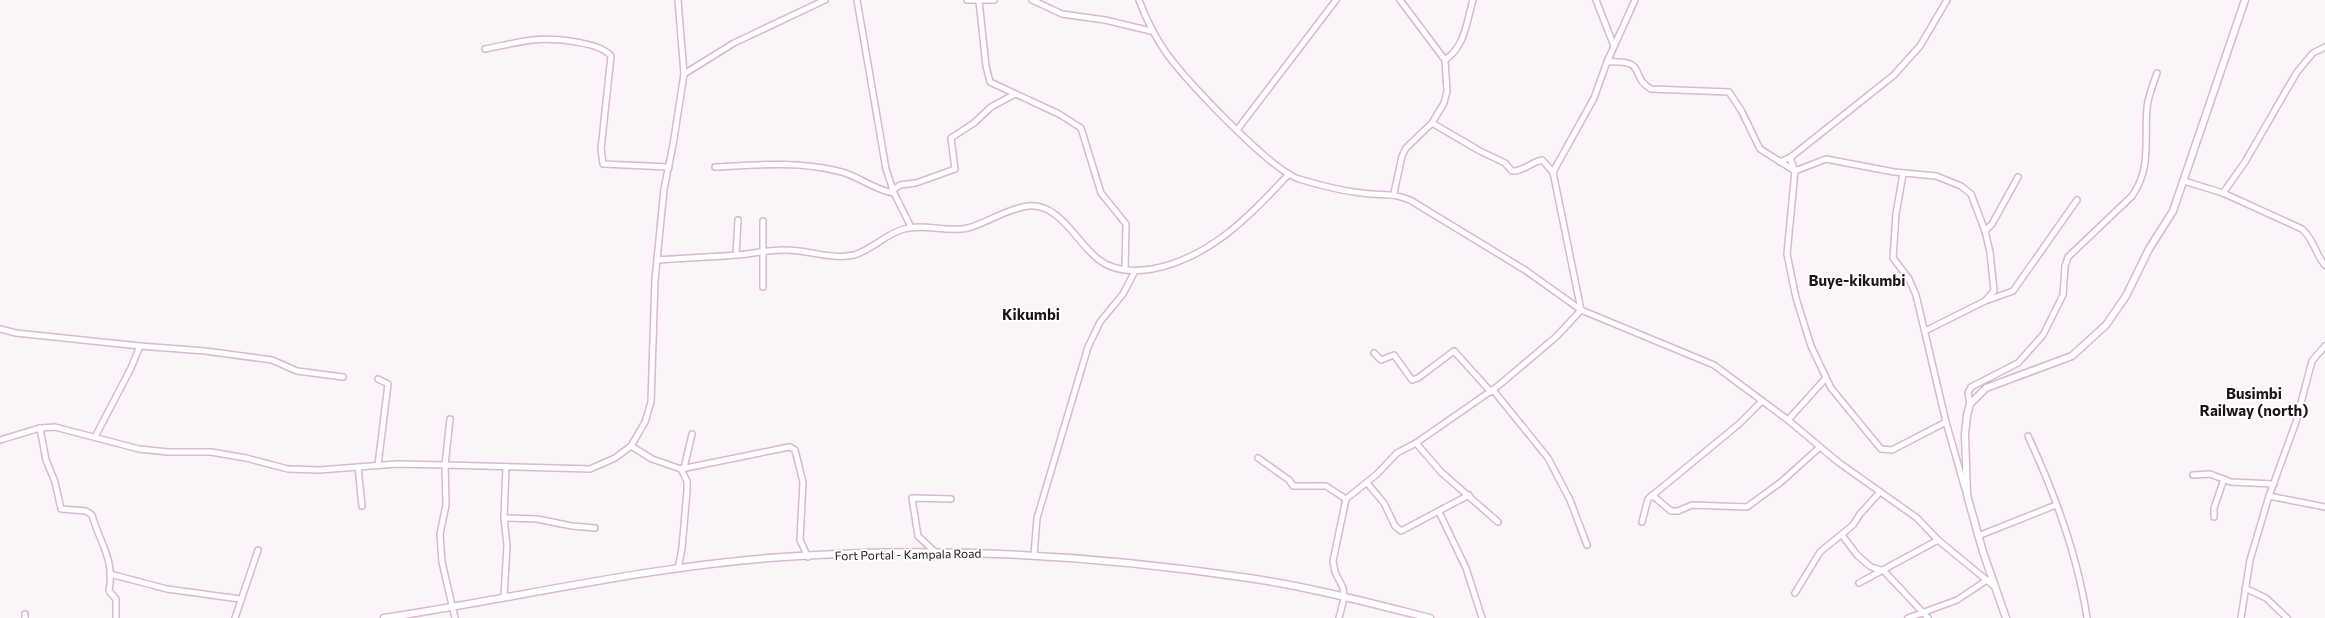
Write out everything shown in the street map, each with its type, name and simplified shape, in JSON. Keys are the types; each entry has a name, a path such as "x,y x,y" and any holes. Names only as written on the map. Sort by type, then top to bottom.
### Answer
{"main road":[{"path":"2006,618 1978,536 1967,495 1965,434 1970,404 1986,388 2072,356 2106,325 2126,296 2148,249 2173,211 2244,1"},
{"name":"Fort Portal - Kampala Road","path":"384,618 678,570 784,557 936,553 1034,555 1147,565 1250,578 1430,618"}],"street":[{"path":"0,440 40,428 55,427 139,449 168,452 211,452 246,458 288,469 319,470 358,466 445,465 590,469 615,458 631,446 645,422 651,402 655,280 664,189 684,74 678,0"},
{"path":"684,74 734,43 825,0"},
{"path":"856,0 880,139 894,192 911,228"},
{"path":"967,0 994,0"},
{"path":"1032,0 1062,14 1104,20 1151,30"},
{"path":"1139,0 1151,30 1168,55 1237,130 1280,169 1297,178 1362,193 1394,193 1410,200 1525,270 1581,310 1714,365 1916,518 1938,540 1996,588"},
{"path":"1237,130 1336,0"},
{"path":"1394,193 1402,156 1406,148 1432,122 1444,103 1447,91 1445,60 1400,0"},
{"path":"1445,60 1456,53 1473,0"},
{"path":"1596,0 1614,46"},
{"path":"1553,172 1594,98 1607,62 1635,0"},
{"path":"1780,162 1791,157 1894,75 1920,46 1947,0"},
{"path":"979,1 988,80 1067,118 1081,128 1101,192 1126,224 1125,270"},
{"path":"485,48 534,40 578,42 607,50 611,56 601,149 602,161 607,165 669,167"},
{"path":"2223,193 2245,162 2296,72 2313,53 2325,47"},
{"path":"1607,62 1626,61 1632,63 1646,86 1651,89 1729,92 1752,129 1760,149 1796,171"},
{"path":"1970,404 1968,393 1971,387 2018,363 2043,335 2063,295 2065,266 2068,257 2139,187 2148,145 2148,103 2157,73"},
{"path":"715,167 772,164 818,167 839,171 882,192 894,192 900,185 916,182 955,169 951,138 974,124 992,108 1016,94"},
{"path":"1432,122 1480,151 1505,163 1512,171 1520,170 1529,164 1542,160 1553,172 1581,310"},
{"path":"1791,157 1791,162 1796,171 1787,254 1808,338 1826,379 1881,449 1892,450 1946,422"},
{"path":"1796,171 1826,159 1903,174 1936,176 1950,180 1967,190 1974,200 1990,252 1994,286 1992,296 1925,331"},
{"path":"658,260 762,253 784,249 827,255 855,255 892,233 911,228 969,228 1016,208 1039,206 1058,216 1097,258 1107,265 1135,271 1168,266 1208,248 1249,216 1289,174"},
{"path":"1903,174 1896,214 1893,258 1909,279 1916,295 1946,422 1967,495"},
{"path":"1984,231 1992,224 2018,177"},
{"path":"2184,181 2223,193 2302,229 2310,235 2316,252 2325,265"},
{"path":"1985,301 1999,298 2013,291 2077,200"},
{"path":"736,255 738,220"},
{"path":"763,221 763,287"},
{"path":"1034,555 1037,518 1088,347 1100,322 1123,294 1135,271"},
{"path":"1339,618 1344,598 1342,583 1335,572 1333,561 1346,500 1367,483 1396,453 1416,443 1492,391 1557,336 1581,310"},
{"path":"0,329 16,333 205,351 272,360 302,372 343,377"},
{"path":"95,437 131,368 140,346"},
{"path":"2241,618 2250,560 2269,496 2296,422 2312,361 2325,346"},
{"path":"1374,353 1381,360 1394,355 1412,380 1418,378 1454,351 1492,391 1548,458 1570,500 1587,545"},
{"path":"378,379 388,384 378,466"},
{"path":"1788,420 1826,379"},
{"path":"1642,522 1645,504 1652,495 1761,402"},
{"path":"450,419 445,465 446,505 440,534 442,562 454,607 455,618"},
{"path":"40,428 46,460 62,509 86,510 92,515 98,536 108,555 109,591 116,600 116,618"},
{"path":"678,570 687,491 687,481 682,468 692,434"},
{"path":"2028,436 2056,505 2074,562 2087,618"},
{"path":"1416,443 1441,472 1498,522"},
{"path":"631,446 652,459 682,468 792,448 795,450 803,482 800,540 808,556"},
{"path":"1652,495 1671,511 1678,511 1692,505 1747,507 1781,482 1820,447"},
{"path":"1258,458 1289,480 1293,486 1326,486 1346,500"},
{"path":"358,466 362,506"},
{"path":"504,597 507,545 504,518 506,467"},
{"path":"2194,475 2210,474 2231,482 2274,484"},
{"path":"2214,517 2214,508 2224,479"},
{"path":"1367,483 1384,503 1398,530 1411,527 1469,495"},
{"path":"1795,593 1820,552 1842,535 1880,492"},
{"path":"2269,496 2325,507"},
{"path":"936,553 918,536 912,498 951,499"},
{"path":"1978,536 2056,505"},
{"path":"1439,512 1466,568 1482,618"},
{"path":"504,518 537,519 572,526 595,528"},
{"path":"1842,535 1865,563 1884,571 1928,618"},
{"path":"1859,584 1938,540"},
{"path":"234,618 250,578 258,550"},
{"path":"110,574 167,589 240,599"},
{"path":"1908,618 1956,600 1987,580"},
{"path":"2245,588 2266,598 2287,618"}],"district":[{"name":"Buye-kikumbi","path":"1857,281"},
{"name":"Kikumbi","path":"1031,315"},
{"name":"Busimbi Railway (north)","path":"2254,402"}]}
